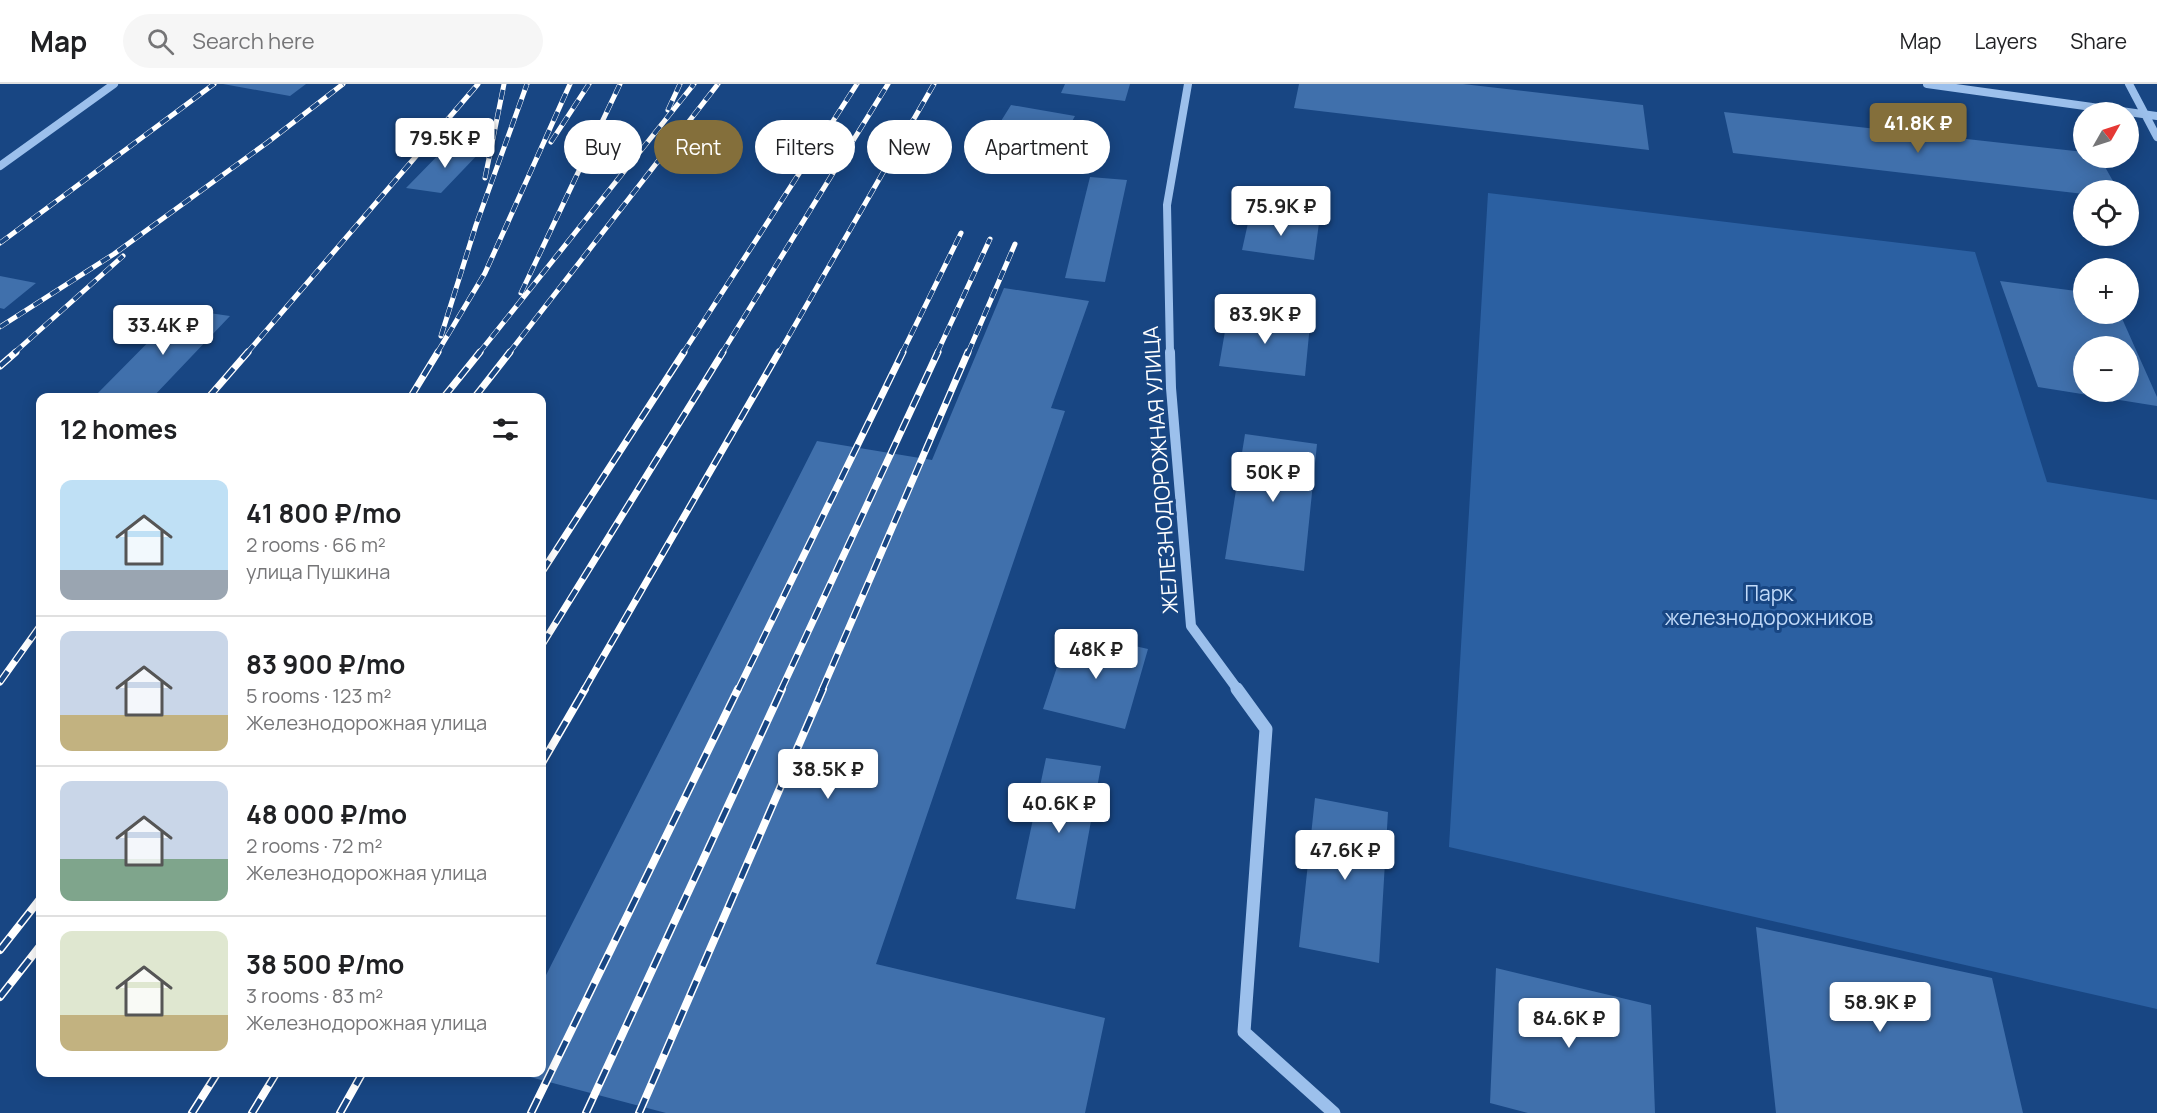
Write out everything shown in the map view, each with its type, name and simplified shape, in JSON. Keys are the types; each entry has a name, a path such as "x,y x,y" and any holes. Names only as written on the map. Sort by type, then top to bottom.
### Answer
{"street":[{"path":"0,166 114,84"},
{"name":"ЖЕЛЕЗНОДОРОЖНАЯ УЛИЦА","path":"1188,84 1167,205 1171,388 1191,626 1266,729 1244,1032 1334,1113"},
{"path":"1927,84 2157,116"},
{"path":"2129,84 2157,136"}],"green space":[{"name":"Парк железнодорожников","path":"1488,193 1975,252 2047,482 2157,500 2157,1009 1449,847"}],"building":[{"path":"223,84 306,84 290,96"},
{"path":"1065,84 1130,84 1125,101 1061,93"},
{"path":"1299,84 1463,84 1643,105 1649,150 1294,108"},
{"path":"1011,105 1075,116 1073,120 1002,120"},
{"path":"1724,112 2073,151 2073,168 2106,168 2112,180 2073,180 2073,193 1733,153"},
{"path":"449,144 483,149 441,193 406,188"},
{"path":"1090,177 1127,180 1105,282 1065,278"},
{"path":"1250,214 1319,223 1314,260 1242,250"},
{"path":"0,276 36,283 4,309 0,308"},
{"path":"2000,281 2073,291 2073,324 2124,324 2130,336 2073,336 2073,393 2038,387"},
{"path":"1004,288 1089,301 1051,408 1065,411 876,964 1105,1018 1085,1113 666,1113 530,1077 546,1077 546,975 817,441 932,460"},
{"path":"181,309 230,316 157,393 98,393"},
{"path":"1228,314 1310,324 1305,376 1219,366"},
{"path":"2139,357 2157,397 2157,406 2132,402 2139,402"},
{"path":"1245,434 1317,444 1304,571 1225,559"},
{"path":"1069,631 1148,649 1125,729 1043,709"},
{"path":"1046,758 1101,766 1075,909 1016,899"},
{"path":"1315,798 1388,812 1379,963 1299,947"},
{"path":"1756,927 1992,978 2023,1113 1776,1113"},
{"path":"1496,968 1651,1005 1655,1113 1528,1113 1490,1103"}],"railway":[{"path":"0,243 214,84"},
{"path":"0,327 114,254 268,142 343,84"},
{"path":"247,353 478,84"},
{"path":"485,178 504,84"},
{"path":"441,336 476,225 527,84"},
{"path":"437,353 485,273 570,84"},
{"path":"551,142 589,84"},
{"path":"521,293 620,84"},
{"path":"668,110 680,84"},
{"path":"479,353 694,84"},
{"path":"509,353 718,84"},
{"path":"683,353 857,84"},
{"path":"722,353 888,84"},
{"path":"779,353 934,84"},
{"path":"902,353 961,233"},
{"path":"937,353 990,239"},
{"path":"968,353 1015,244"},
{"path":"14,353 123,256"},
{"path":"0,366 16,352"},
{"path":"212,393 248,352"},
{"path":"413,393 438,352"},
{"path":"447,393 480,352"},
{"path":"478,393 510,352"},
{"path":"546,566 684,352"},
{"path":"546,639 723,352"},
{"path":"584,690 779,352"},
{"path":"738,690 903,352"},
{"path":"781,690 938,352"},
{"path":"822,690 968,352"},
{"path":"0,682 36,632"},
{"path":"546,756 585,689"},
{"path":"531,1113 738,689"},
{"path":"586,1113 782,689"},
{"path":"639,1113 823,689"},
{"path":"0,950 36,904"},
{"path":"0,997 36,951"},
{"path":"192,1113 215,1077"},
{"path":"252,1113 274,1077"},
{"path":"340,1113 360,1077"}]}
